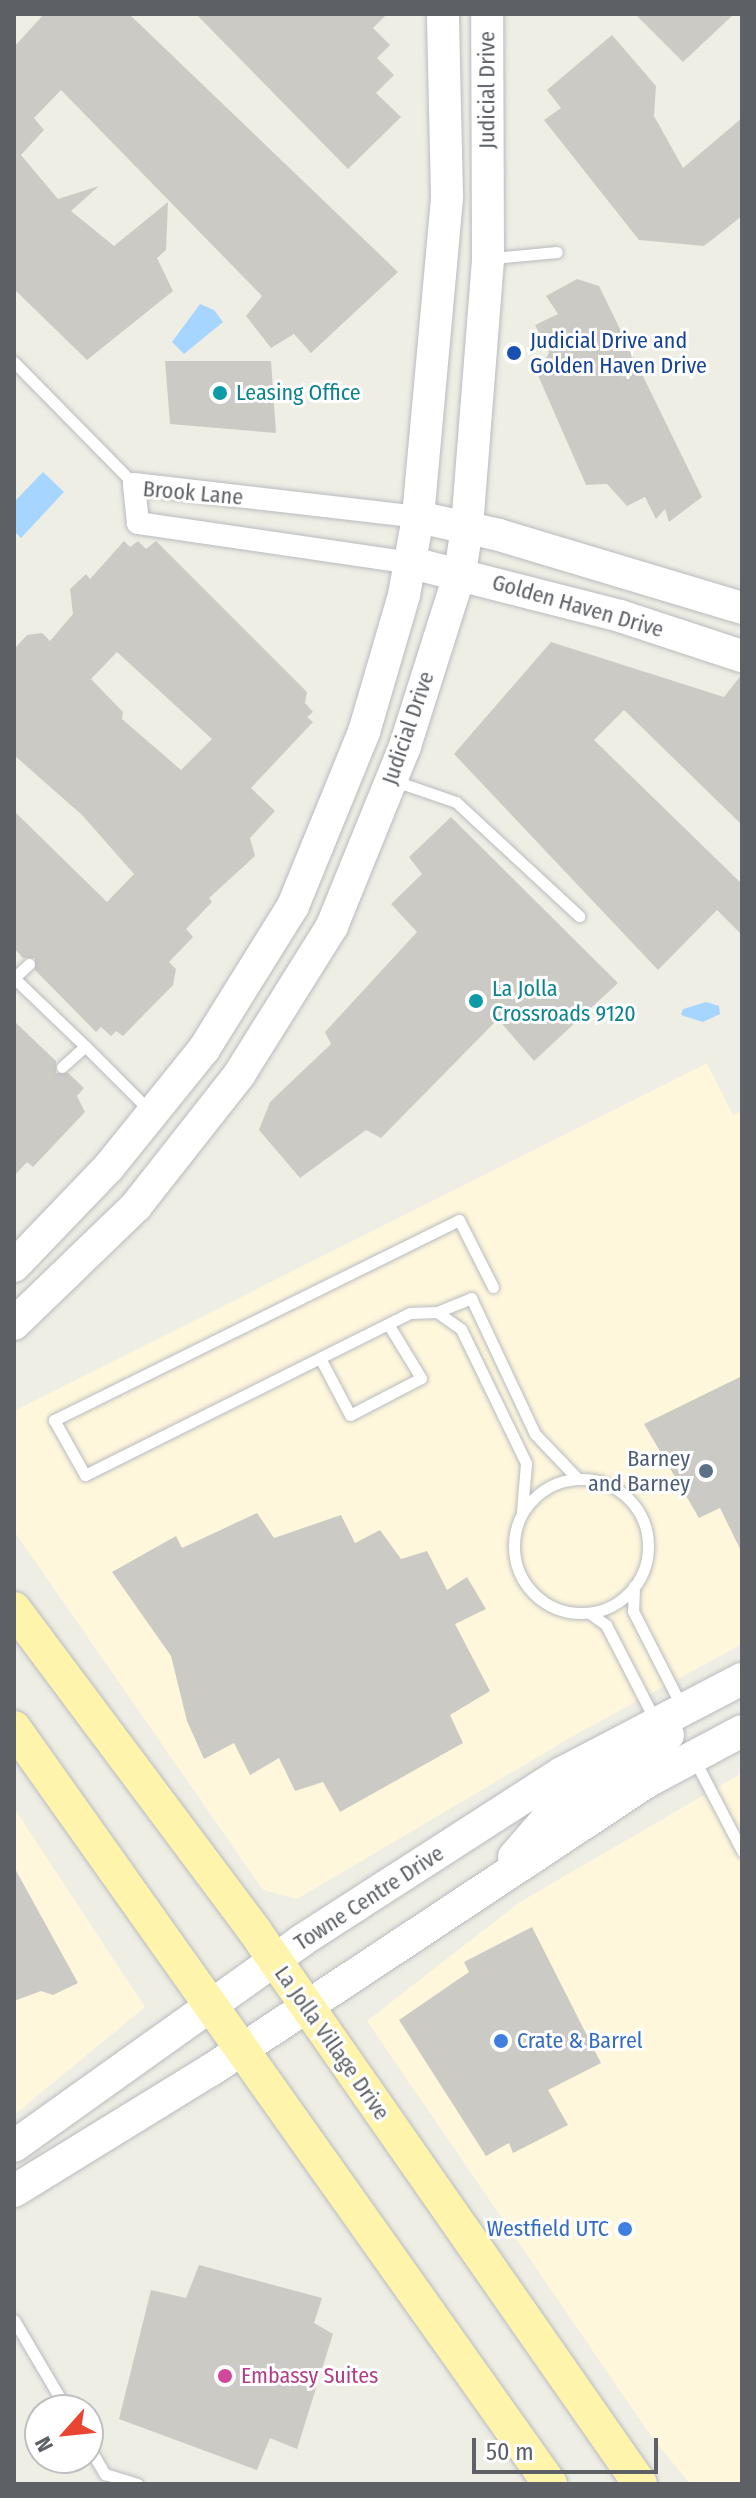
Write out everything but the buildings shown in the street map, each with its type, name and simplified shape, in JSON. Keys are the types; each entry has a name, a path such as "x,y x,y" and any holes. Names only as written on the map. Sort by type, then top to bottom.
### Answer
{"main road":[{"name":"La Jolla Village Drive","path":"14,1609 305,2003 640,2484"},
{"path":"16,1735 212,2004 550,2484"}],"street":[{"name":"Judicial Drive","path":"14,1266 108,1168 204,1049 293,906 364,732 412,563 418,517 447,196 443,14"},
{"name":"Judicial Drive","path":"14,1324 136,1206 239,1075 332,926 392,780 460,573 467,527 488,258 487,14"},
{"name":"Brook Lane","path":"412,563 138,523 134,484 418,517"},
{"name":"Golden Haven Drive","path":"418,517 467,527 742,608"},
{"name":"Golden Haven Drive","path":"412,563 620,616 742,656"},
{"name":"Towne Centre Drive","path":"14,2146 274,1960 562,1773 742,1679"},
{"path":"494,1881 545,1821 661,1743 670,1717"},
{"path":"14,2191 242,2047 494,1881 693,1757 742,1731"}],"lane":[{"path":"488,258 557,252"},
{"path":"14,362 134,484"},
{"path":"392,780 456,802 579,916"},
{"path":"29,964 14,978 152,1113"},
{"path":"62,1067 85,1046"},
{"path":"493,1287 459,1220 54,1420 85,1475 410,1313 437,1312 471,1298 535,1434 577,1478"},
{"path":"437,1312 461,1329 526,1463 522,1513 513,1545 518,1572 527,1584 553,1608 591,1614 614,1607 634,1586 649,1557 639,1511 623,1493 600,1481 577,1478 545,1490 522,1513"},
{"path":"320,1358 350,1415 421,1378 388,1324"},
{"path":"634,1586 633,1611 670,1717"},
{"path":"591,1614 606,1625 670,1717"},
{"path":"693,1757 742,1851"},
{"path":"14,2320 58,2394"},
{"path":"104,2472 138,2484"}],"shaded area":[{"path":"707,1063 733,1115 742,1111 742,1644 575,1735 297,1899 263,1890 14,1531 14,1411"},
{"name":"Westfield UTC","path":"742,1773 742,2484 690,2484 651,2436 367,2021 520,1902"},
{"path":"14,1808 145,2007 14,2115"}],"water":[{"path":"200,304 214,310 223,322 184,354 172,342"},
{"path":"43,472 64,492 21,538 14,531 14,502"},
{"path":"706,1002 719,1006 720,1014 703,1022 681,1015 683,1009"}],"place":[{"name":"Judicial Drive and Golden Haven Drive","path":"514,353"},
{"name":"Leasing Office","path":"220,393"},
{"name":"La Jolla Crossroads 9120","path":"476,1001"},
{"name":"Barney and Barney","path":"706,1471"},
{"name":"Crate & Barrel","path":"501,2041"},
{"name":"Westfield UTC","path":"625,2229"},
{"name":"Embassy Suites","path":"225,2376"}]}
